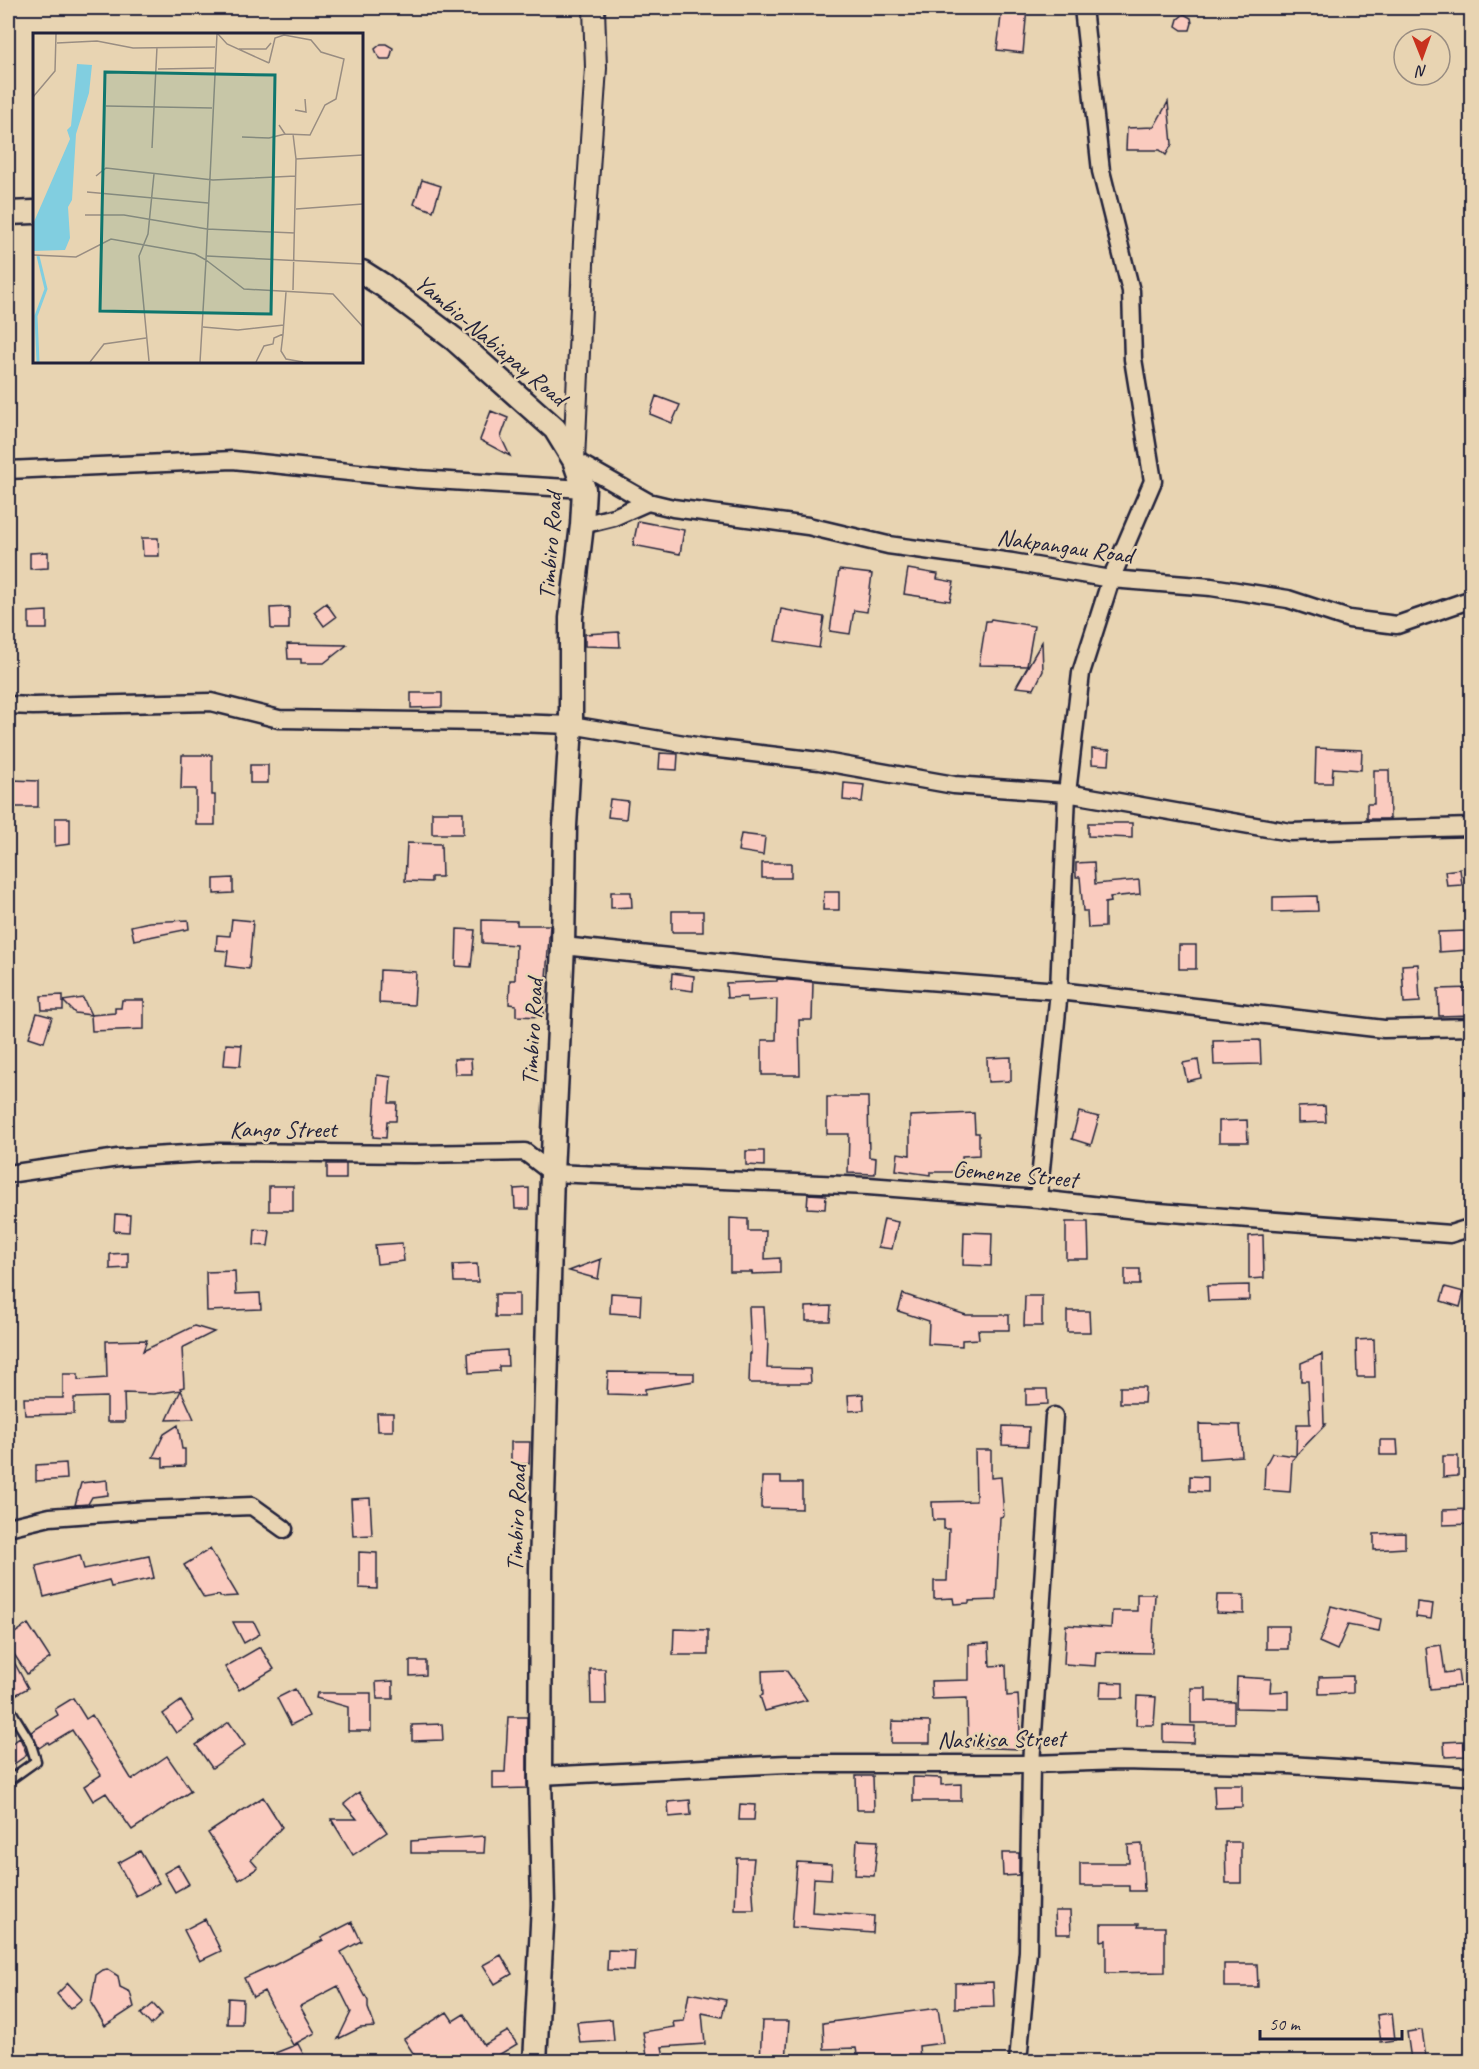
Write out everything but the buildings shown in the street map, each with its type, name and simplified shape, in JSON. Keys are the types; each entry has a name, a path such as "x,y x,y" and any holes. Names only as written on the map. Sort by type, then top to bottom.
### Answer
{"main road":[{"path":"8,213 33,212"},
{"name":"Yambio-Nabiapay Road","path":"363,273 454,339 522,399 555,429 574,460"},
{"name":"Timbiro Road","path":"535,2061 543,1905 540,1776 541,1570 552,1173 571,725 571,618 584,489 574,460"}],"street":[{"name":"Timbiro Road","path":"574,460 584,242 596,68 594,8"},
{"path":"1038,1199 1059,991 1067,793 1081,673 1111,579 1153,481 1133,359 1131,291 1101,171 1083,8"},
{"path":"8,470 233,460 417,479 584,489"},
{"name":"Nakpangau Road","path":"574,460 648,501 673,508 808,526 888,545 1012,562 1111,579 1211,587 1288,599 1349,619 1397,625 1472,599"},
{"path":"582,525 614,517 648,501"},
{"path":"8,705 211,702 279,719 571,725 702,747 819,761 954,785 1067,793 1290,832 1472,826"},
{"path":"563,946 823,973 1059,991 1384,1029 1472,1027"},
{"name":"Kango Street","path":"8,1174 118,1158 220,1152 414,1154 525,1152 552,1173"},
{"name":"Gemenze Street","path":"552,1173 868,1186 1038,1199 1145,1211 1450,1234 1472,1227"},
{"path":"1018,2061 1028,1951 1030,1764 1054,1416"},
{"path":"8,1527 50,1517 252,1506 284,1528"},
{"name":"Nasikisa Street","path":"540,1776 786,1764 1030,1764 1122,1761 1289,1765 1463,1776"}],"lane":[{"path":"8,1706 30,1742 36,1761 8,1780"}]}
